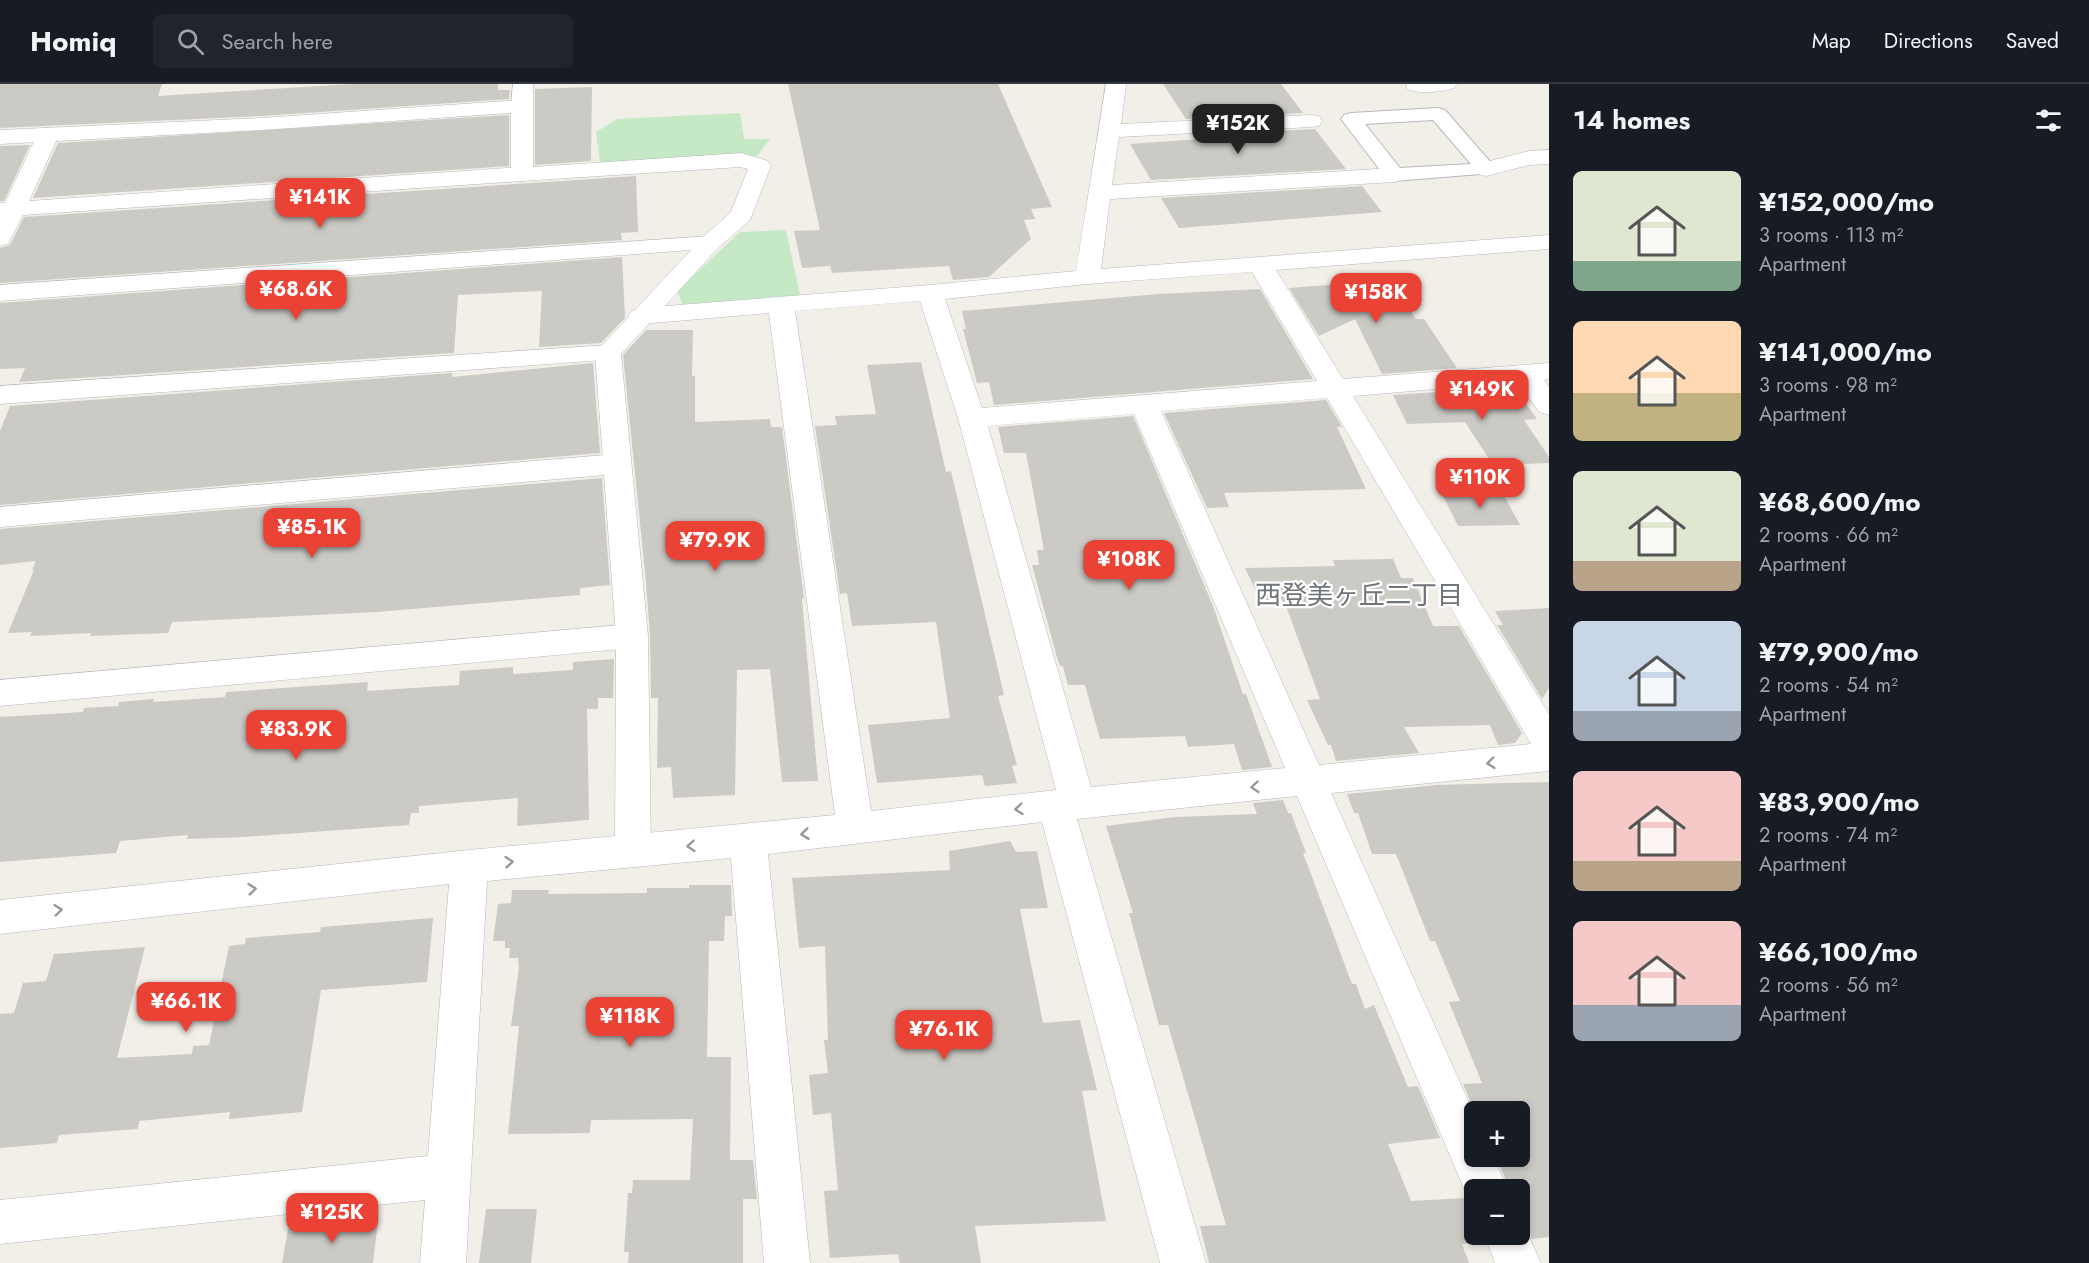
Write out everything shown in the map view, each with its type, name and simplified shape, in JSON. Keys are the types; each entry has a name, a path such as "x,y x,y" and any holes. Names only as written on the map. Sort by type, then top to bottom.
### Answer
{"street":[{"path":"522,174 523,84"},
{"path":"1087,277 1116,84"},
{"path":"1416,86 1447,84"},
{"path":"0,137 522,106"},
{"path":"1394,175 1351,119 1438,114 1486,169"},
{"path":"1108,130 1311,121"},
{"path":"0,239 7,210 48,135"},
{"path":"1098,193 1486,169 1529,158 1549,157"},
{"path":"0,395 608,353 710,243 742,215 760,166 741,160 7,210"},
{"path":"641,316 930,293 1087,277 1261,266 1549,242"},
{"path":"0,293 710,243"},
{"path":"1261,266 1549,744"},
{"path":"930,293 972,418 1066,804 1183,1263"},
{"path":"781,305 855,828"},
{"path":"608,353 632,636 633,851"},
{"path":"972,418 1537,372 1549,406"},
{"path":"1144,404 1481,1179"},
{"path":"0,517 616,464"},
{"path":"0,693 632,636"},
{"path":"0,917 469,866 748,841 1066,804 1549,757"},
{"path":"748,841 787,1263"},
{"path":"443,1263 469,866"},
{"path":"0,1222 448,1176"},
{"path":"1511,1245 1518,1263"}],"green space":[{"path":"740,113 744,139 770,139 757,156 600,164 596,132 617,119"},
{"path":"786,230 800,295 683,305 677,291 740,232"}],"building":[{"path":"0,84 162,84 158,96 353,84 498,84 498,90 510,90 509,99 262,116 0,128"},
{"path":"788,84 998,84 1052,207 1031,209 1035,219 1024,220 1031,239 989,277 953,280 949,266 832,273 830,266 802,268 794,231 820,230"},
{"path":"1163,84 1281,84 1303,113 1186,119"},
{"path":"592,87 591,161 535,165 535,89"},
{"path":"509,115 509,166 33,198 58,143"},
{"path":"1315,129 1346,169 1151,180 1130,144 1199,139 1196,135"},
{"path":"30,145 4,201 0,201 0,146"},
{"path":"636,176 638,232 621,233 622,240 0,283 0,248 10,245 24,217"},
{"path":"1362,186 1382,212 1179,228 1161,198"},
{"path":"622,257 625,318 601,343 539,347 542,291 458,295 454,353 19,382 25,368 0,369 0,303"},
{"path":"1390,280 1416,319 1424,319 1457,368 1382,374 1355,319 1319,336 1289,288"},
{"path":"1260,289 1313,379 994,405 989,382 977,383 963,329 966,329 962,311 1158,294"},
{"path":"646,330 693,330 692,376 695,376 695,422 770,419 771,427 782,427 804,598 802,599 818,781 782,782 770,669 737,670 735,795 673,798 671,767 657,768 658,698 651,698 646,582 623,355"},
{"path":"921,362 946,472 951,471 1004,695 998,696 1017,765 1012,766 1017,783 985,786 982,775 877,783 868,725 950,718 936,622 852,626 847,593 840,594 815,426 837,425 835,416 876,414 867,365"},
{"path":"593,363 600,453 0,505 0,431 10,406 452,373 452,377"},
{"path":"1514,387 1537,419 1524,420 1549,457 1549,463 1493,465 1465,422 1407,424 1393,395"},
{"path":"1326,400 1342,427 1337,427 1366,489 1224,493 1229,507 1207,508 1164,413"},
{"path":"1133,416 1213,606 1243,694 1246,694 1272,767 1242,770 1234,744 1188,747 1185,736 1100,739 1085,685 1068,685 1063,666 1060,666 1058,661 1032,565 1039,565 1037,550 1044,550 1026,453 1004,453 998,427"},
{"path":"602,478 610,585 580,588 580,595 377,612 172,622 168,633 30,636 32,632 8,633 36,561 0,565 0,529"},
{"path":"1441,492 1502,492 1520,525 1458,526"},
{"path":"1393,559 1401,578 1413,578 1433,626 1459,626 1522,733 1515,743 1498,745 1490,725 1404,727 1419,753 1336,761 1331,745 1328,745 1307,700 1320,699 1286,606 1281,599 1260,600 1245,568 1335,566 1333,560"},
{"path":"1549,608 1549,688 1542,699 1497,625 1503,625 1495,611"},
{"path":"614,659 613,698 598,698 598,709 587,709 589,820 517,826 518,798 419,806 419,813 411,813 409,825 243,837 187,839 188,835 120,841 116,853 0,862 0,717 83,712 84,708 118,706 119,702 225,697 226,692 368,682 367,691 459,685 460,671 513,667 513,674 573,670 573,662"},
{"path":"1549,782 1549,1237 1532,1239 1530,1235 1530,1179 1505,1179 1501,1167 1530,1167 1530,1101 1470,1101 1463,1084 1482,1083 1449,1002 1460,1001 1435,941 1430,941 1396,854 1372,854 1358,813 1354,813 1347,794 1437,785"},
{"path":"1283,800 1288,813 1291,813 1306,853 1303,853 1352,984 1356,984 1365,1009 1374,1005 1408,1087 1418,1086 1440,1138 1388,1144 1411,1201 1464,1198 1464,1244 1462,1244 1469,1263 1209,1263 1200,1226 1226,1225 1168,1025 1159,1025 1129,913 1133,913 1106,826 1175,817 1257,814 1253,803"},
{"path":"1010,841 1016,852 1037,851 1048,908 1020,909 1043,1023 1080,1020 1097,1090 1082,1091 1106,1221 975,1226 981,1263 900,1263 898,1254 830,1258 824,1191 838,1190 831,1113 813,1115 809,1075 828,1073 824,1040 828,1040 825,946 799,948 792,878 950,870 949,851"},
{"path":"689,885 731,885 732,916 725,916 724,941 709,941 707,1057 731,1057 730,1160 753,1160 757,1199 743,1199 743,1263 628,1263 629,1252 624,1252 628,1193 632,1193 633,1180 690,1180 693,1119 591,1120 590,1133 508,1134 519,1026 511,1026 519,967 518,958 509,958 510,948 505,948 505,941 493,941 498,904 511,903 512,890 549,890 548,894 647,893 647,888 689,888"},
{"path":"433,918 427,982 321,990 302,1112 229,1119 230,1112 139,1121 138,1129 59,1135 57,1143 0,1148 0,1014 14,1013 23,983 46,981 54,954 145,947 117,1058 192,1054 193,1046 209,1045 229,946 245,944 246,938 320,932 321,927"},
{"path":"486,1209 537,1209 531,1263 479,1263"},
{"path":"378,1221 373,1263 282,1263 288,1229"}],"district":[{"name":"西登美ヶ丘二丁目","path":"1359,595"}]}
